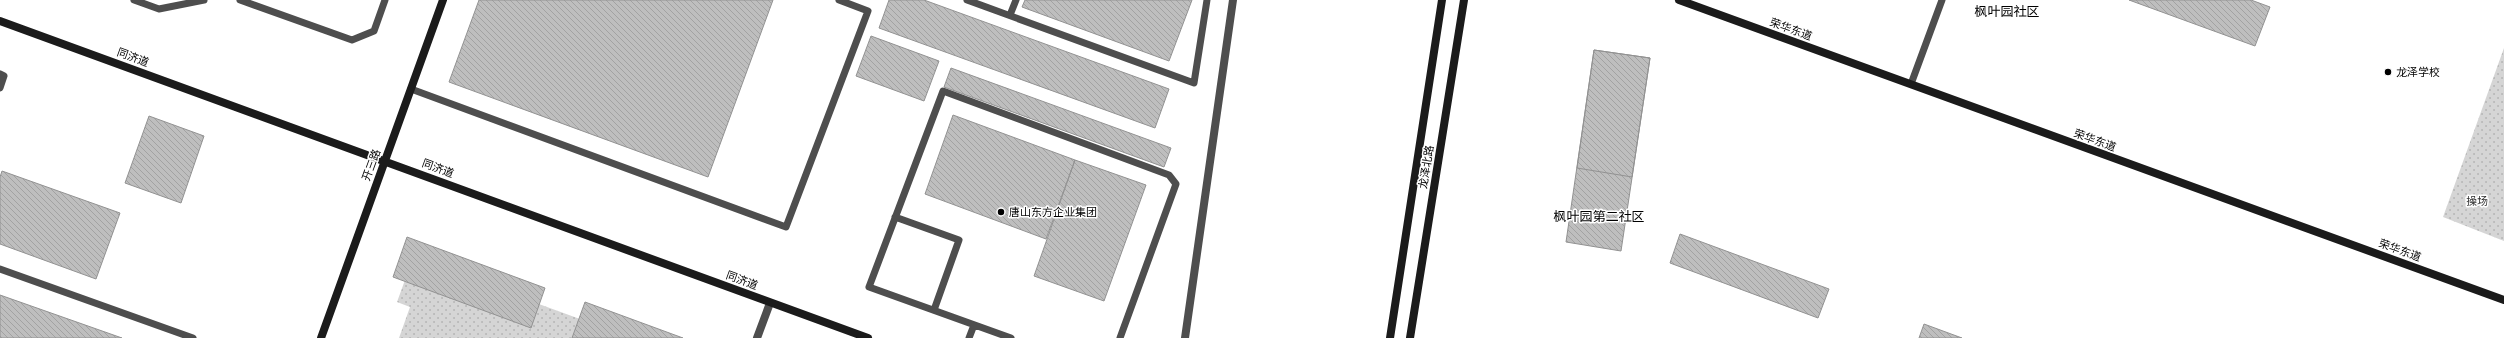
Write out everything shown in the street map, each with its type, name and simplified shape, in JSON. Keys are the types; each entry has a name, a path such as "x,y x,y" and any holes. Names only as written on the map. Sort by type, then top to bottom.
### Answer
{"street":[{"name":"开三路","path":"321,338 443,0"},
{"path":"1186,338 1233,0"},
{"name":"龙泽北路","path":"1390,338 1442,0"},
{"name":"龙泽北路","path":"1410,338 1464,0"},
{"name":"荣华东道","path":"1679,0 2504,300"},
{"name":"同济道","path":"0,21 385,160 868,338"},
{"path":"757,338 770,303"}],"lane":[{"path":"134,0 159,9 204,0"},
{"path":"240,0 352,40 374,31 386,0"},
{"path":"411,89 786,227 868,11 839,0"},
{"path":"968,0 1194,83 1208,0"},
{"path":"1010,16 1016,0"},
{"path":"1911,84 1942,0"},
{"path":"0,74 4,76 0,88"},
{"path":"1011,338 869,287 943,91 1169,175 1176,184 1120,338"},
{"path":"895,217 959,240 934,310"},
{"path":"0,269 193,338"},
{"path":"969,338 974,325"}],"green space":[{"name":"操场","path":"2504,48 2504,241 2443,217"},
{"path":"413,258 632,338 399,338 410,307 397,302"}],"building":[{"path":"479,0 773,0 708,177 449,82"},
{"path":"889,0 924,0 1169,89 1155,128 879,28"},
{"path":"1025,0 1192,0 1169,61 1022,7"},
{"path":"2129,0 2251,0 2270,7 2255,46"},
{"path":"871,36 939,61 924,101 856,76"},
{"path":"1594,50 1650,58 1621,251 1566,242"},
{"path":"1594,50 1650,58 1632,177 1577,168"},
{"path":"951,68 1171,148 1164,167 944,87"},
{"path":"953,115 1075,160 1046,239 925,194"},
{"path":"149,116 204,136 181,203 125,183"},
{"path":"1075,160 1146,185 1104,301 1034,276"},
{"path":"2,171 120,213 96,279 0,244 0,177"},
{"path":"1680,234 1829,289 1818,318 1670,263"},
{"path":"407,237 545,288 531,328 393,277"},
{"path":"0,295 122,338 0,338"},
{"path":"585,302 683,338 572,338"},
{"path":"1924,324 1962,338 1919,338"}],"place":[{"name":"龙泽学校","path":"2388,72"},
{"name":"唐山东方企业集团","path":"1001,212"}],"district":[{"name":"枫叶园社区","path":"2007,11"},
{"name":"枫叶园第二社区","path":"1599,216"}]}
